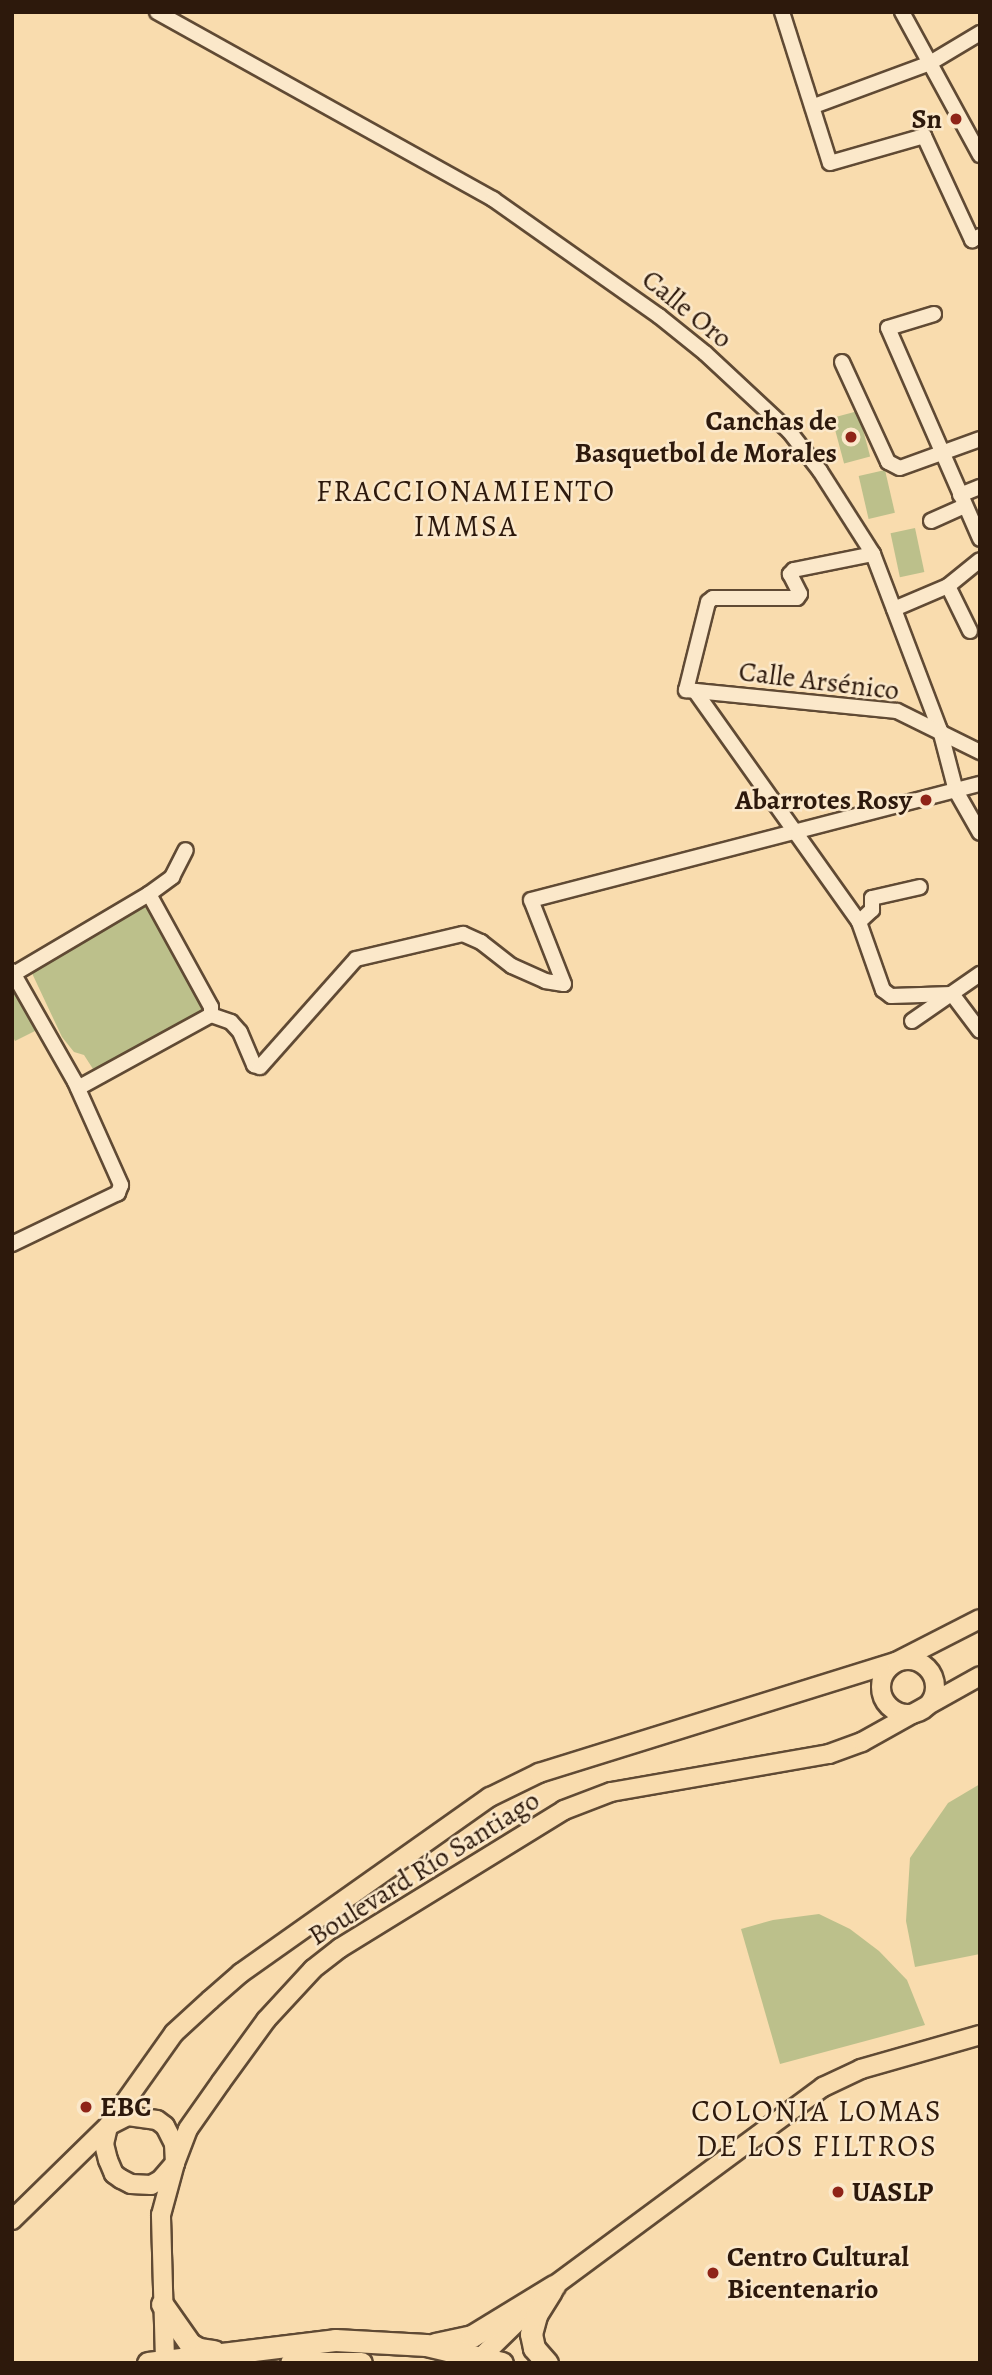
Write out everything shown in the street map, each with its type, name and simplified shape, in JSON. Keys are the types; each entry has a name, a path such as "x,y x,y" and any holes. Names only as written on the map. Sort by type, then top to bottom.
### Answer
{"highway":[{"path":"158,2362 335,2340 426,2345 452,2343 472,2336 554,2286"},
{"path":"547,2363 534,2348 532,2325 554,2286"},
{"path":"162,2304 190,2344 199,2349 223,2353"},
{"path":"426,2345 477,2361 502,2363"},
{"path":"291,2363 352,2362"}],"main road":[{"name":"Boulevard Río Santiago","path":"12,2220 108,2126 174,2033 210,2000 241,1973 490,1797 539,1773 896,1662 980,1619"},
{"path":"915,1660 929,1671 935,1692 921,1711 906,1714 893,1710 883,1698 881,1681 885,1671 896,1662 915,1660"},
{"name":"Boulevard Río Santiago","path":"158,2362 162,2304 160,2215 188,2129 287,1994 340,1948 473,1863 564,1810 611,1792 829,1754 862,1742 980,1676"},
{"path":"477,2361 554,2286 823,2087 861,2069 980,2035"},
{"path":"128,2116 157,2120 165,2126 174,2144 175,2163 160,2180 151,2185 131,2184 121,2179 114,2174 104,2144 108,2126 128,2116"}],"street":[{"name":"Calle Oro","path":"157,12 493,199 659,316 705,353 789,431 821,471 873,554 940,730 956,791 980,833"},
{"path":"782,12 830,163 924,136 972,240 980,236"},
{"path":"902,12 976,137 980,155"},
{"path":"814,106 930,63 980,33"},
{"path":"934,314 888,328 980,539"},
{"path":"842,362 888,463 900,468 980,439"},
{"path":"931,521 980,487"},
{"path":"873,554 793,570 790,574 800,594 797,598 713,598 708,602 691,691 859,922 883,990 891,996 952,994"},
{"path":"894,610 948,586 980,560"},
{"path":"948,586 970,631"},
{"name":"Calle Arsénico","path":"691,691 897,711 980,752"},
{"path":"78,1088 211,1015 231,1022 240,1032 254,1065 260,1067 356,959 463,934 481,942 512,966 544,981 564,984 531,900 980,784"},
{"path":"12,1244 118,1193 121,1185 78,1088 13,974 149,894 172,877 186,850"},
{"path":"859,922 872,910 872,898 920,887"},
{"path":"149,894 211,1007 211,1015"},
{"path":"912,1021 980,974"},
{"path":"952,994 980,1031"}],"green space":[{"name":"Canchas de Basquetbol de Morales","path":"858,411 870,456 844,463 832,418"},
{"name":"Canchas de Basquetbol de Morales","path":"885,470 895,513 869,519 859,476"},
{"name":"Canchas de Basquetbol de Morales","path":"915,528 924,572 900,577 891,533"},
{"path":"148,899 208,1011 93,1069 84,1055 74,1052 62,1037 30,969"},
{"path":"12,983 39,1029 15,1041 12,1035"},
{"path":"980,1784 980,1954 915,1967 906,1921 910,1858 948,1803"},
{"path":"819,1914 850,1929 879,1951 907,1980 925,2025 780,2064 741,1929 773,1920"}],"place":[{"name":"Sn","path":"956,119"},
{"name":"Canchas de Basquetbol de Morales","path":"851,437"},
{"name":"Abarrotes Rosy","path":"926,800"},
{"name":"EBC","path":"86,2107"},
{"name":"UASLP","path":"838,2192"},
{"name":"Centro Cultural Bicentenario","path":"713,2273"}],"district":[{"name":"FRACCIONAMIENTO IMMSA","path":"466,508"},
{"name":"COLONIA LOMAS DE LOS FILTROS","path":"817,2128"}]}
